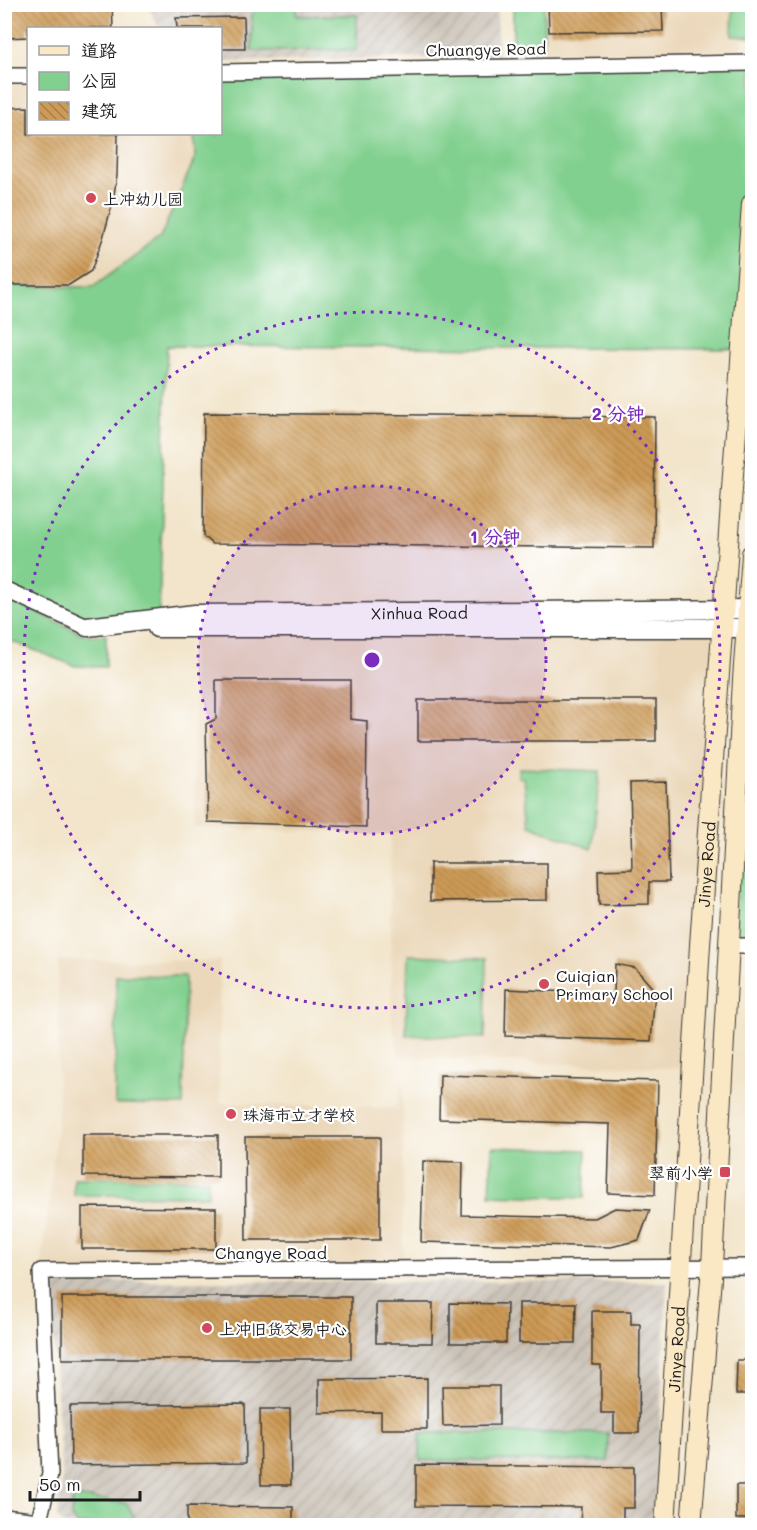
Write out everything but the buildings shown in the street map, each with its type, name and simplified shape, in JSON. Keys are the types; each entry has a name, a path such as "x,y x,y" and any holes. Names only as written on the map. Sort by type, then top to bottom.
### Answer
{"main road":[{"name":"Jinye Road","path":"665,1526 700,945 753,204"},
{"name":"Jinye Road","path":"691,1526 712,1266 753,554"}],"street":[{"name":"Chuangye Road","path":"222,72 753,63"},
{"path":"4,76 27,76"},
{"name":"Xinhua Road","path":"4,589 87,627 193,629 723,627 750,618"},
{"name":"Xinhua Road","path":"87,627 195,614 724,608 750,618"},
{"path":"729,946 753,946"},
{"name":"Changye Road","path":"41,1523 50,1474 41,1271 753,1267"},
{"path":"4,1517 41,1523"}],"shaded area":[{"path":"148,5 497,5 498,56 222,62 222,27 159,27"},
{"path":"523,5 744,5 742,50 524,53"},
{"name":"上冲幼儿园","path":"4,76 27,76 27,135 194,135 195,158 160,238 93,287 5,286"},
{"path":"723,628 693,1069 399,1057 392,1022 390,834 195,828 193,629"},
{"name":"珠海市立才学校","path":"58,960 220,961 219,1086 221,1103 394,1108 399,1100 403,1076 403,1269 41,1271 58,1119"},
{"path":"50,1281 667,1282 655,1525 63,1525 57,1518 62,1480"}],"green space":[{"path":"252,5 296,5 297,16 357,15 357,50 252,51"},
{"path":"513,5 544,5 544,48 513,48"},
{"path":"733,5 752,5 752,37 732,36"},
{"path":"752,63 752,201 742,349 167,346 159,618 87,626 5,588 4,286 93,287 160,238 195,158 194,135 222,135 222,72"},
{"path":"5,597 85,635 106,635 106,667 75,666 5,639"},
{"path":"752,702 752,787 747,786"},
{"path":"519,768 600,771 592,849 529,825 524,778 518,777"},
{"path":"743,794 752,794 752,940 734,939"},
{"path":"408,955 487,958 485,1038 406,1035"},
{"path":"116,975 185,976 183,1105 115,1104"},
{"path":"492,1147 586,1150 584,1198 490,1195"},
{"path":"74,1178 208,1179 208,1196 74,1195"},
{"path":"420,1433 608,1433 608,1461 420,1460"},
{"path":"73,1497 126,1503 138,1525 77,1525 71,1517"}],"place":[{"name":"上冲幼儿园","path":"91,198"},
{"name":"Cuiqian Primary School","path":"544,984"},
{"name":"珠海市立才学校","path":"231,1114"},
{"name":"翠前小学","path":"725,1172"},
{"name":"上冲旧货交易中心","path":"207,1328"}]}
